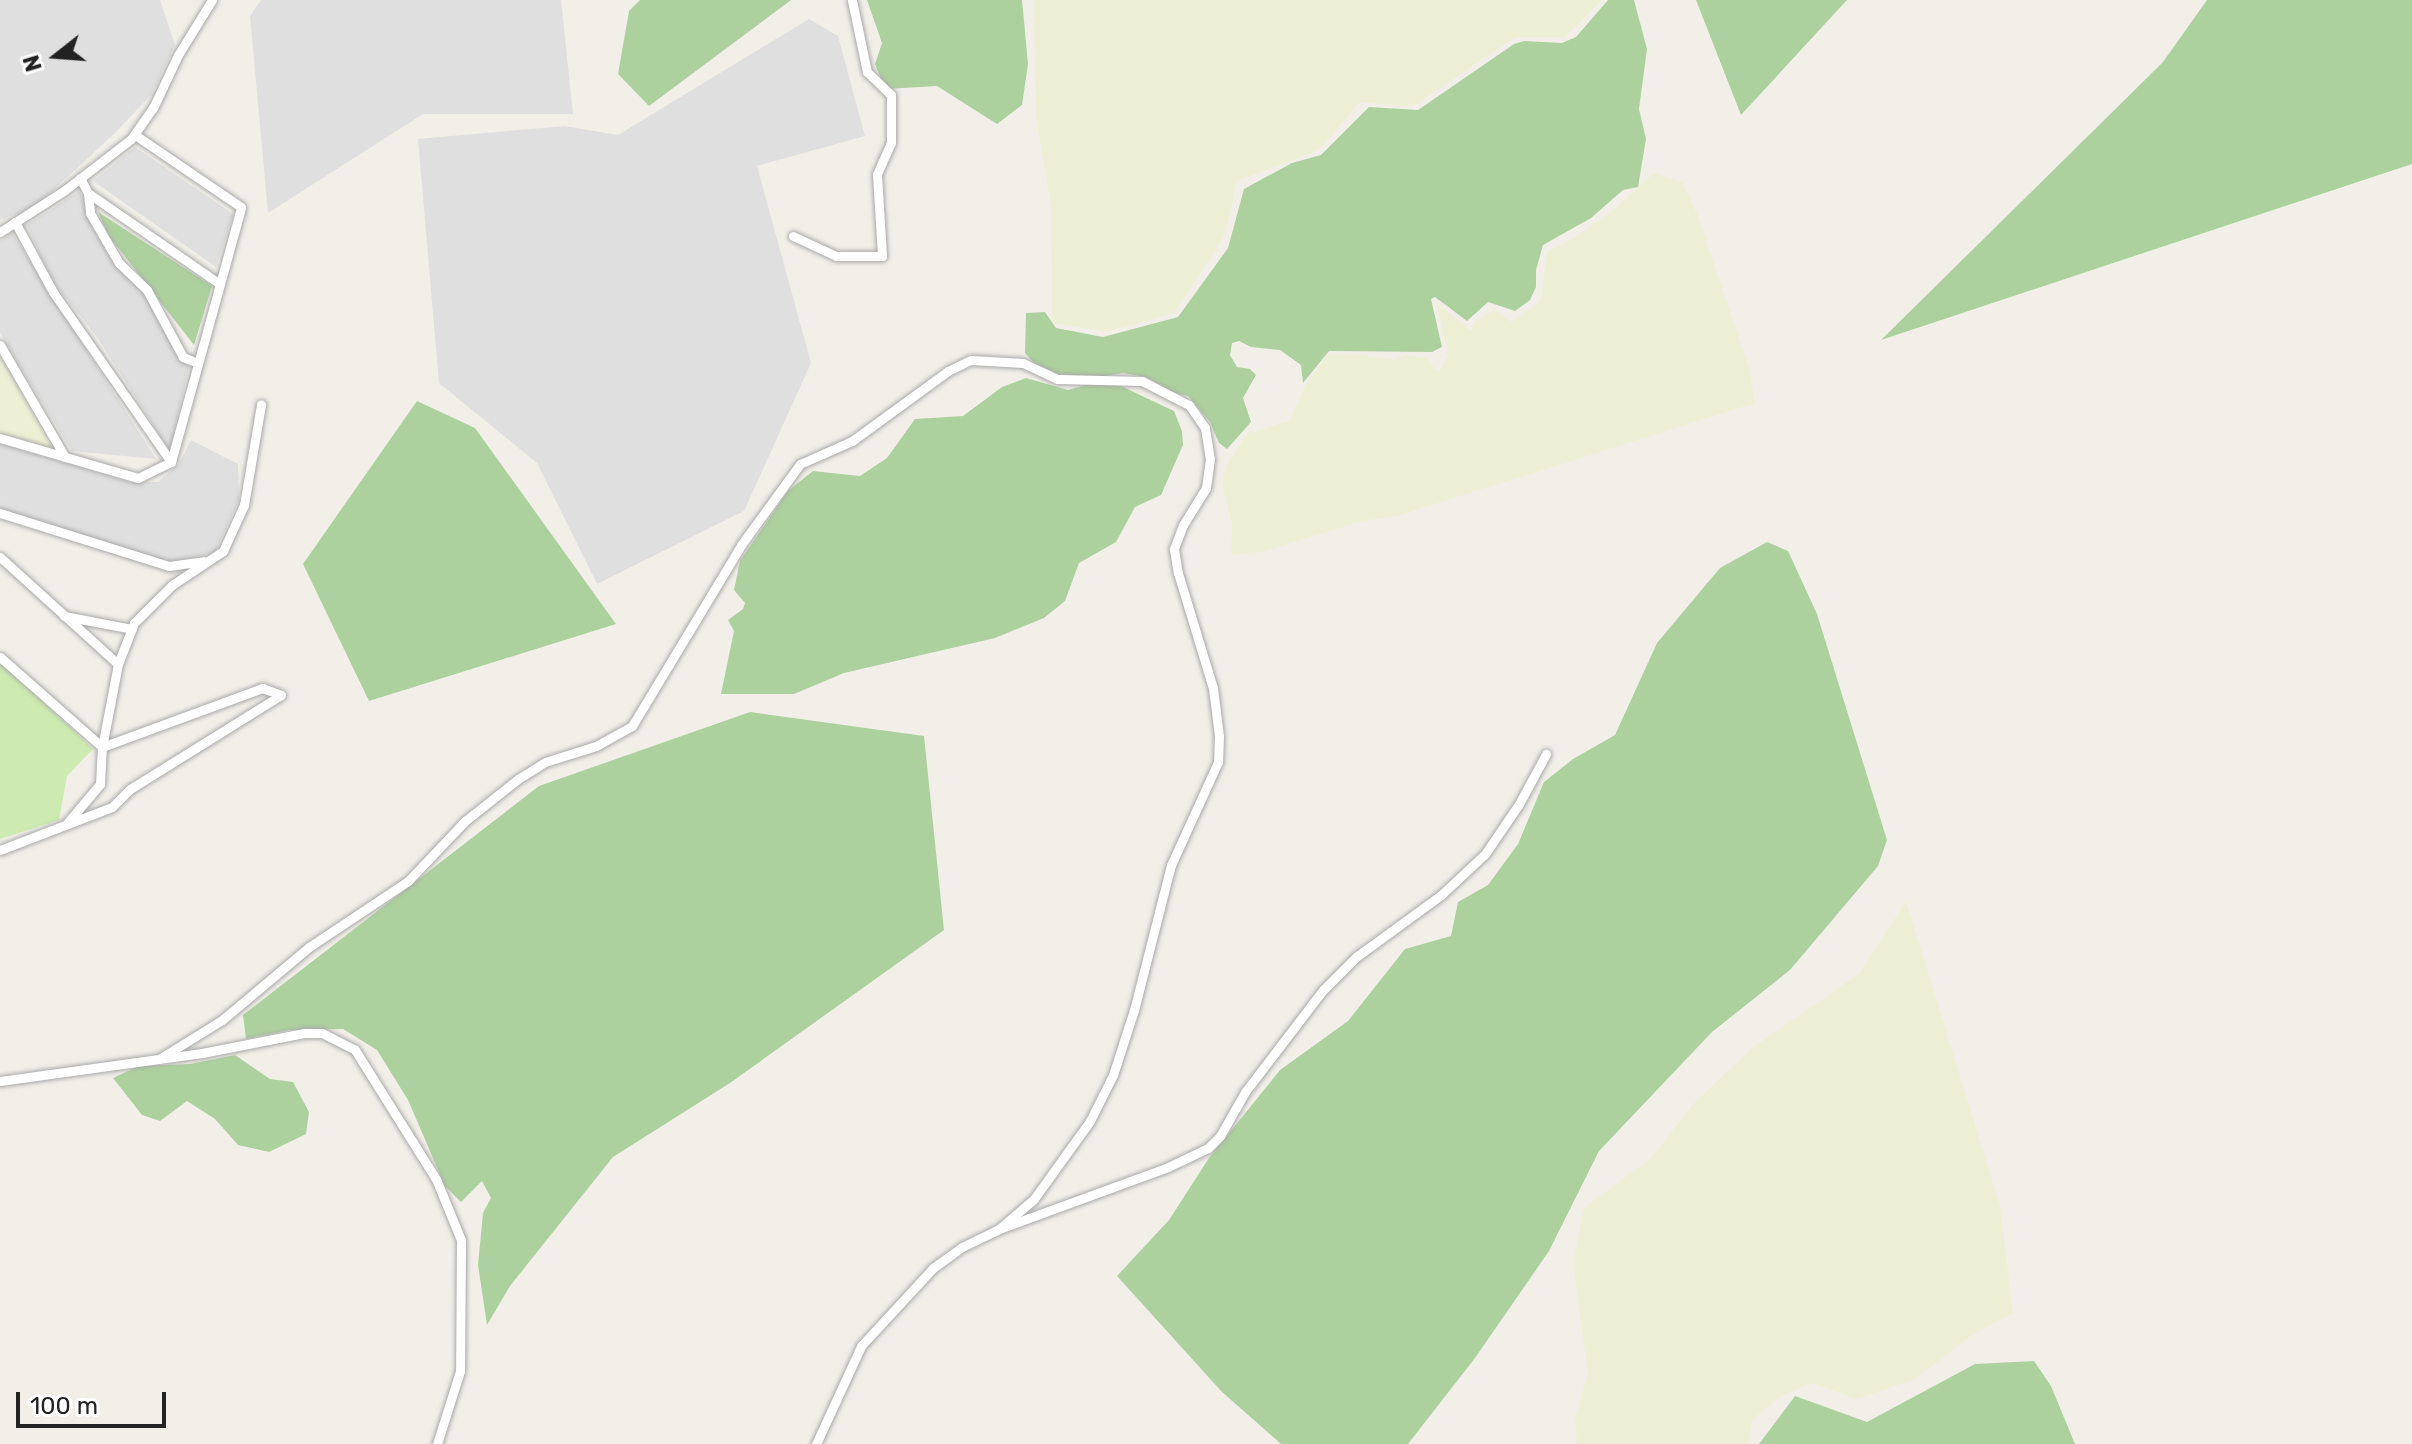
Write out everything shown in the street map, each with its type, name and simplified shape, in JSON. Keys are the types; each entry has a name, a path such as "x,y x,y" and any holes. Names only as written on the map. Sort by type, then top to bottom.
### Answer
{"street":[{"path":"0,232 80,178 135,135 212,0"},
{"path":"793,236 836,256 882,256 877,174 891,143 891,95 867,72 852,0"},
{"path":"0,438 138,478 171,462 241,207 135,135"},
{"path":"80,178 88,193 90,213 119,263 147,290 183,357 193,361"},
{"path":"88,193 220,284"},
{"path":"15,222 53,292 171,462"},
{"path":"0,345 65,457"},
{"path":"159,1059 222,1020 309,947 408,881 465,821 518,779 545,762 596,746 632,726 741,545 800,464 852,441 948,371 971,360 1023,363 1058,379 1142,381 1189,405 1205,428 1210,459 1206,488 1183,525 1174,549 1178,573 1213,688 1219,736 1218,762 1171,865 1134,1010 1113,1075 1090,1121 1034,1199 999,1229"},
{"path":"65,825 100,784 102,747 118,664 132,629 172,585 223,551 244,505 261,404"},
{"path":"0,513 169,566 209,561"},
{"path":"0,557 118,664"},
{"path":"64,616 132,629"},
{"path":"0,657 102,747"},
{"path":"0,850 16,847 112,807 130,789 281,695 262,688 102,747"},
{"path":"816,1444 861,1346 885,1316 933,1268 962,1247 999,1229 1109,1192 1208,1148 1232,1120 1245,1092 1323,990 1356,957 1441,895 1485,854 1519,804 1546,754"},
{"path":"0,1081 159,1059 315,1032 339,1040 362,1057 436,1179 461,1240 460,1371 437,1444"}],"shaded area":[{"path":"0,0 160,0 175,45 151,95 115,133 35,207 0,220"},
{"path":"261,0 561,0 573,114 423,114 268,213 250,16"},
{"path":"809,19 838,36 865,136 757,166 811,363 744,511 597,584 537,463 439,383 418,139 564,126 618,135"},
{"path":"135,147 233,214 216,267 93,181"},
{"path":"79,191 189,367 170,451 97,337 51,279 27,225"},
{"path":"12,233 156,459 72,451 0,333 0,241"},
{"path":"191,440 238,464 239,500 215,552 169,563 0,510 0,444 129,482 158,482 179,464"}],"green space":[{"path":"640,0 791,0 649,106 618,74 629,11"},
{"path":"867,0 1022,0 1028,64 1022,105 997,124 937,86 885,89 875,64 882,43"},
{"path":"1034,0 1602,0 1565,37 1516,37 1412,107 1360,102 1319,150 1237,181 1225,235 1174,313 1107,332 1052,323 1051,205 1036,118"},
{"path":"1608,0 1634,0 1647,49 1639,109 1646,139 1638,187 1623,190 1591,218 1543,245 1536,270 1536,287 1530,300 1515,311 1488,302 1467,321 1435,297 1431,299 1442,347 1432,352 1329,351 1303,383 1301,365 1280,350 1251,347 1239,341 1232,343 1230,355 1237,367 1250,369 1256,375 1243,398 1251,422 1227,449 1219,443 1210,422 1188,396 1175,393 1146,377 1123,373 1100,377 1058,374 1034,363 1025,353 1026,313 1045,312 1056,328 1103,337 1178,317 1228,248 1244,189 1292,163 1321,155 1369,107 1418,110 1514,44 1524,41 1562,43 1576,37"},
{"path":"1696,0 1847,0 1741,115"},
{"path":"2207,0 2412,0 2412,164 1881,340 2163,62"},
{"path":"1654,173 1682,182 1698,216 1749,368 1755,403 1400,515 1363,521 1265,551 1231,555 1232,524 1222,484 1227,465 1246,434 1289,421 1306,384 1328,355 1356,354 1395,360 1404,355 1426,358 1438,372 1448,356 1436,302 1471,331 1475,320 1494,310 1512,322 1541,300 1547,252 1576,237 1616,208"},
{"path":"98,212 212,286 194,345 109,236"},
{"path":"0,356 53,449 0,433"},
{"path":"1026,378 1068,390 1106,379 1174,411 1182,431 1183,445 1161,495 1135,507 1116,542 1079,563 1065,601 1044,618 995,638 844,673 794,694 721,694 734,631 728,620 743,609 745,603 734,590 740,561 788,491 813,471 860,476 887,458 915,419 963,416 1002,387"},
{"path":"417,401 475,428 616,624 369,701 303,564"},
{"path":"1767,542 1788,551 1817,614 1887,840 1878,866 1790,970 1712,1032 1599,1151 1549,1251 1475,1358 1408,1444 1281,1444 1222,1392 1117,1276 1169,1220 1209,1158 1280,1070 1348,1021 1405,949 1451,936 1458,902 1488,885 1518,844 1544,782 1573,759 1615,735 1657,643 1720,568"},
{"path":"0,661 93,749 67,776 59,820 0,839"},
{"path":"750,712 924,736 944,930 730,1083 613,1157 510,1286 487,1325 478,1265 483,1213 491,1198 482,1181 461,1202 445,1186 408,1100 377,1050 343,1029 289,1030 246,1039 243,1015 539,786"},
{"path":"1906,901 2000,1206 2013,1313 1971,1336 1913,1380 1857,1399 1812,1383 1781,1396 1752,1420 1748,1444 1577,1444 1575,1418 1588,1373 1573,1264 1584,1208 1651,1158 1694,1103 1752,1048 1860,973"},
{"path":"235,1055 270,1079 293,1082 309,1112 306,1134 269,1152 238,1145 215,1119 187,1101 160,1121 142,1115 113,1078 139,1066 190,1064"},
{"path":"2034,1361 2051,1386 2075,1444 1759,1444 1795,1396 1867,1422 1975,1364"}]}
